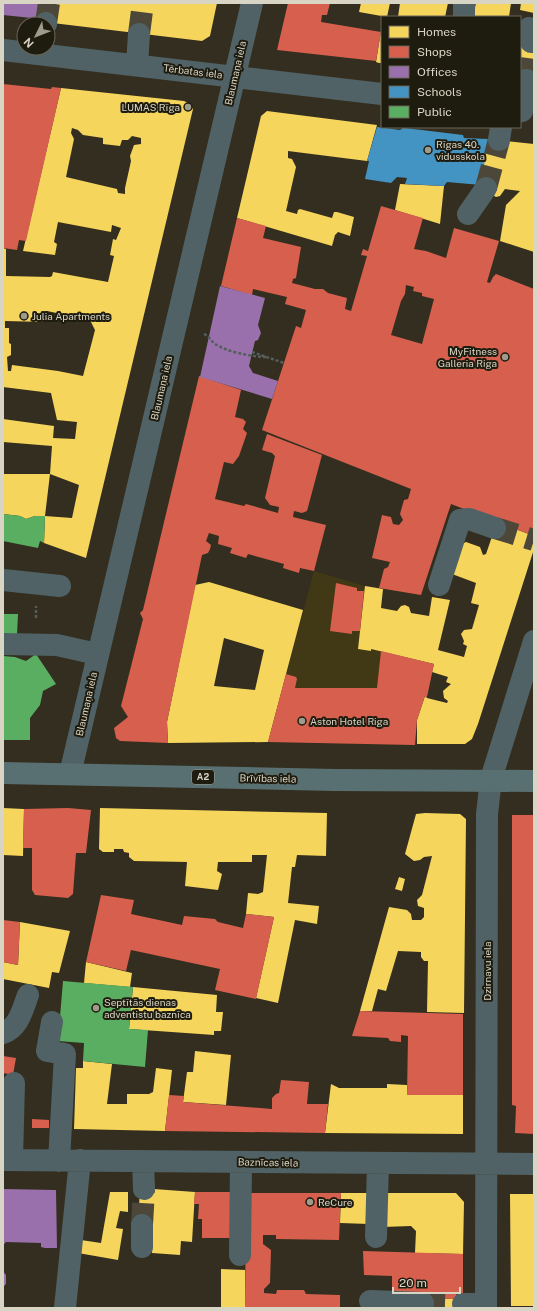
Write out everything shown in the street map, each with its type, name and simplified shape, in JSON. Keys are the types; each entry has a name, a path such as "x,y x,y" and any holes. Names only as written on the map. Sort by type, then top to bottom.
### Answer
{"highway":[{"name":"Brīvības iela","path":"3,773 335,780 491,779 534,781"}],"street":[{"name":"Blaumaņa iela","path":"70,774 252,3"},
{"path":"464,3 464,16"},
{"path":"137,65 139,34"},
{"name":"Tērbatas iela","path":"3,50 16,50"},
{"name":"Tērbatas iela","path":"56,53 137,65 381,94"},
{"path":"525,112 526,80"},
{"path":"468,214 486,188"},
{"path":"439,585 460,520 470,519 495,528"},
{"path":"3,580 60,586"},
{"name":"Dzirnavu iela","path":"486,1306 487,822 491,779 534,641"},
{"path":"3,644 57,645 98,654"},
{"path":"3,1033 17,1022 28,995"},
{"path":"52,1022 47,1051 64,1054 59,1161"},
{"path":"7,1160 14,1083"},
{"name":"Baznīcas iela","path":"7,1160 534,1164"},
{"path":"65,1308 80,1160"},
{"path":"143,1161 144,1189"},
{"path":"240,1255 241,1162"},
{"path":"376,1237 378,1163"},
{"path":"142,1225 142,1247"},
{"path":"370,1301 423,1303"},
{"path":"463,1304 486,1306"}],"path":[{"path":"204,334 208,336 215,344 251,357 267,357"},
{"path":"252,352 284,363"},
{"path":"36,608 36,618"}],"shaded area":[{"path":"314,571 365,586 371,651 371,649 434,664 427,697 425,697 417,720 415,745 268,742"}],"building: Homes":[{"path":"39,3 217,3 210,36 202,41 56,23 56,16 37,16"},
{"path":"361,3 390,3 387,16 359,12"},
{"path":"400,3 448,3 445,16 398,16"},
{"path":"476,3 511,3 509,16 473,16"},
{"path":"521,3 534,3 534,13 520,10"},
{"path":"381,31 381,63 376,62"},
{"path":"521,41 534,42 534,81 521,80"},
{"path":"61,88 184,101 190,104 193,109 86,558 44,543 45,516 72,518 79,485 50,474 52,446 3,442 3,419 54,426 53,438 75,439 77,422 57,420 51,393 3,387 3,248 6,249 6,276 50,277 52,276 53,272 108,282 114,256 110,255 113,239 116,240 121,228 112,225 111,232 58,222 54,242 57,244 55,255 23,251","holes":["72,128 78,130 83,135 103,138 103,144 120,146 122,140 128,140 132,136 141,138 141,144 134,145 130,156 131,161 125,194 118,193 117,189 66,177 74,139 71,133","47,311 90,320 95,330 83,376 12,365 11,371 8,371 7,357 11,355 11,344 9,343 9,328 5,328 5,321 45,322"]},
{"path":"267,111 377,125 367,161 288,151 288,158 292,159 296,167 286,211 297,214 298,210 300,209 332,218 334,212 337,212 354,217 350,236 338,232 335,235 332,246 237,218 261,116"},
{"path":"488,139 534,144 534,252 500,241 506,205 520,191 505,189 500,196 496,197 480,187"},
{"path":"400,184 444,186 440,224 395,210"},
{"path":"3,474 50,474 45,516 35,516 26,519 20,516 3,514"},
{"path":"497,522 534,536 534,549 478,724 472,739 465,744 417,744 417,720 425,696 427,698 447,703 448,701 444,698 443,691 451,684 446,682 448,677 432,672 434,664 371,649 371,651 358,649 365,586 383,589 381,608 397,611 401,606 405,605 409,607 411,613 429,616 432,597 450,600 438,650 464,657 467,646 463,644 464,641 461,634 464,630 472,629 479,605 471,603 476,583 452,574 460,545 466,542 480,547 483,555 486,554"},
{"path":"209,582 303,610 268,742 168,743 167,722 195,585","holes":["224,638 264,650 255,690 214,686"]},
{"path":"3,808 24,809 23,856 3,855"},
{"path":"100,808 327,813 326,856 297,855 295,867 292,867 288,903 319,906 317,924 295,920 278,1003 256,998 274,917 246,914 248,893 258,894 263,892 267,855 252,855 252,862 218,862 217,871 222,874 218,890 185,886 187,862 134,861 129,857 129,853 124,852 123,849 114,849 114,852 103,852 99,849"},
{"path":"416,814 460,814 466,819 464,1013 427,1012 428,961 424,961 421,957 421,952 398,951 386,991 378,989 372,1011 360,1011 389,907 407,910 411,914 412,920 421,920 424,917 424,908 418,906 417,900 422,895 432,856 414,861 405,854"},
{"path":"399,877 405,879 402,891 395,889"},
{"path":"20,922 70,931 59,973 52,972 49,988 3,979 3,962 18,965"},
{"path":"86,962 132,973 130,987 84,983"},
{"path":"133,987 217,995 216,1012 223,1012 221,1031 214,1031 214,1035 129,1029"},
{"path":"195,1051 231,1055 226,1105 183,1102 187,1072 193,1072"},
{"path":"83,1061 112,1064 107,1104 127,1104 127,1094 149,1094 153,1092 156,1068 172,1070 165,1131 74,1129 76,1068 83,1068"},
{"path":"331,1084 339,1088 387,1088 387,1084 407,1085 407,1095 463,1095 463,1134 325,1133"},
{"path":"140,1188 195,1192 192,1242 181,1241 180,1255 152,1253 153,1225 138,1224"},
{"path":"110,1192 128,1192 128,1212 120,1211 116,1228 123,1229 118,1260 78,1253 81,1240 101,1243"},
{"path":"341,1193 370,1193 369,1224 340,1223"},
{"path":"383,1193 456,1193 464,1202 463,1254 415,1253 416,1231 411,1226 382,1227"},
{"path":"510,1194 534,1194 534,1306 511,1306"},
{"path":"221,1269 245,1270 245,1308 221,1308"},
{"path":"422,1298 463,1299 463,1308 423,1308"}],"building: Shops":[{"path":"288,3 330,3 327,15 322,15 321,22 381,32 376,61 277,50"},
{"path":"3,84 51,89 52,87 61,88 26,241 19,240 17,250 3,248"},
{"path":"381,206 423,218 414,249 426,251 446,258 454,228 499,241 487,282 490,283 496,274 534,289 534,536 451,504 421,595 379,588 384,569 388,567 390,562 372,558 382,515 391,517 393,524 399,525 403,520 400,514 404,500 408,499 411,489 262,430 296,326 301,328 306,310 285,304 287,297 253,289 252,295 221,286 237,218 266,226 263,238 301,247 296,278 293,279 292,283 315,289 323,289 328,293 347,298 345,309 351,311 367,256 361,255 363,249 368,251","holes":["406,285 414,287 413,291 422,293 422,296 434,299 422,344 391,335 401,301 405,294"]},
{"path":"199,376 241,390 235,417 243,419 246,422 243,429 247,433 239,456 233,464 224,462 215,499 244,506 246,504 278,513 279,507 270,505 265,498 275,456 272,453 262,450 267,434 322,455 307,511 302,513 294,511 293,517 326,525 314,571 300,568 299,573 283,568 284,564 248,554 246,558 230,553 232,548 218,544 219,536 209,533 206,541 211,545 208,553 202,555 167,722 168,743 120,741 116,738 114,728 128,717 121,706 143,619 140,613 143,610"},
{"path":"336,583 357,588 357,591 364,591 360,631 352,631 352,634 330,631"},
{"path":"381,651 434,664 427,697 425,696 417,720 415,745 268,742 286,674 296,677 295,688 377,688"},
{"path":"68,808 91,810 86,853 76,853 73,894 68,898 35,895 32,890 32,848 23,848 24,809"},
{"path":"512,815 534,815 534,1134 515,1133 516,1106 512,1105"},
{"path":"101,895 134,900 131,914 182,925 184,916 215,919 218,922 243,928 246,914 274,917 256,999 215,990 220,969 131,950 126,971 86,962"},
{"path":"3,920 20,922 18,965 3,962"},
{"path":"360,1011 463,1014 463,1095 407,1095 408,1036 401,1035 401,1042 390,1041 388,1038 352,1036"},
{"path":"3,1056 16,1058 13,1075 3,1073"},
{"path":"281,1080 309,1082 307,1104 328,1104 325,1133 165,1131 169,1095 184,1096 183,1102 272,1109 272,1098 279,1093"},
{"path":"32,1119 49,1120 49,1128 32,1128"},
{"path":"195,1192 235,1192 235,1238 202,1238 202,1219 198,1219 199,1204 194,1204"},
{"path":"246,1193 341,1193 339,1240 276,1239 276,1235 263,1235 263,1244 271,1250 270,1283 264,1289 264,1293 276,1294 277,1290 304,1290 306,1294 340,1295 340,1308 245,1308"},
{"path":"363,1251 463,1254 463,1299 395,1298 392,1295 392,1276 364,1275"}],"building: Offices":[{"path":"3,3 39,3 37,16 3,15"},
{"path":"220,286 265,298 258,325 261,333 258,340 255,341 249,366 253,373 278,381 272,399 200,377"},
{"path":"3,1189 56,1190 57,1248 41,1247 41,1243 6,1242 3,1245"},
{"path":"3,1271 6,1275 6,1284 3,1287"}],"building: Schools":[{"name":"Rīgas 40. vidusskola","path":"377,127 400,130 403,128 422,130 463,135 464,138 488,139 481,185 447,182 444,186 405,184 407,178 397,177 391,183 365,179 369,161 367,161"}],"building: Public":[{"path":"3,514 20,516 26,519 35,516 45,516 44,543 40,541 38,548 3,541"},
{"path":"3,614 18,614 17,635 3,635"},
{"path":"36,654 56,684 43,691 40,705 30,718 30,740 3,740 3,656 15,657 26,661"},
{"name":"Septītās dienas adventistu baznīca","path":"63,981 133,987 129,1029 148,1030 145,1067 83,1061 84,1043 58,1041"}],"tunnel":[{"path":"47,16 49,3"},
{"path":"139,34 143,3"},
{"path":"526,80 531,42"},
{"path":"486,188 499,140"},
{"path":"495,528 534,540"},
{"path":"142,1225 144,1189"},
{"path":"423,1303 463,1304"}],"place":[{"name":"LUMAS Rīga","path":"188,107"},
{"name":"Rīgas 40. vidusskola","path":"428,150"},
{"name":"Julia Apartments","path":"24,316"},
{"name":"MyFitness Galleria Riga","path":"505,357"},
{"name":"Aston Hotel Riga","path":"302,721"},
{"name":"Septītās dienas adventistu baznīca","path":"96,1008"},
{"name":"ReCure","path":"310,1202"}]}
